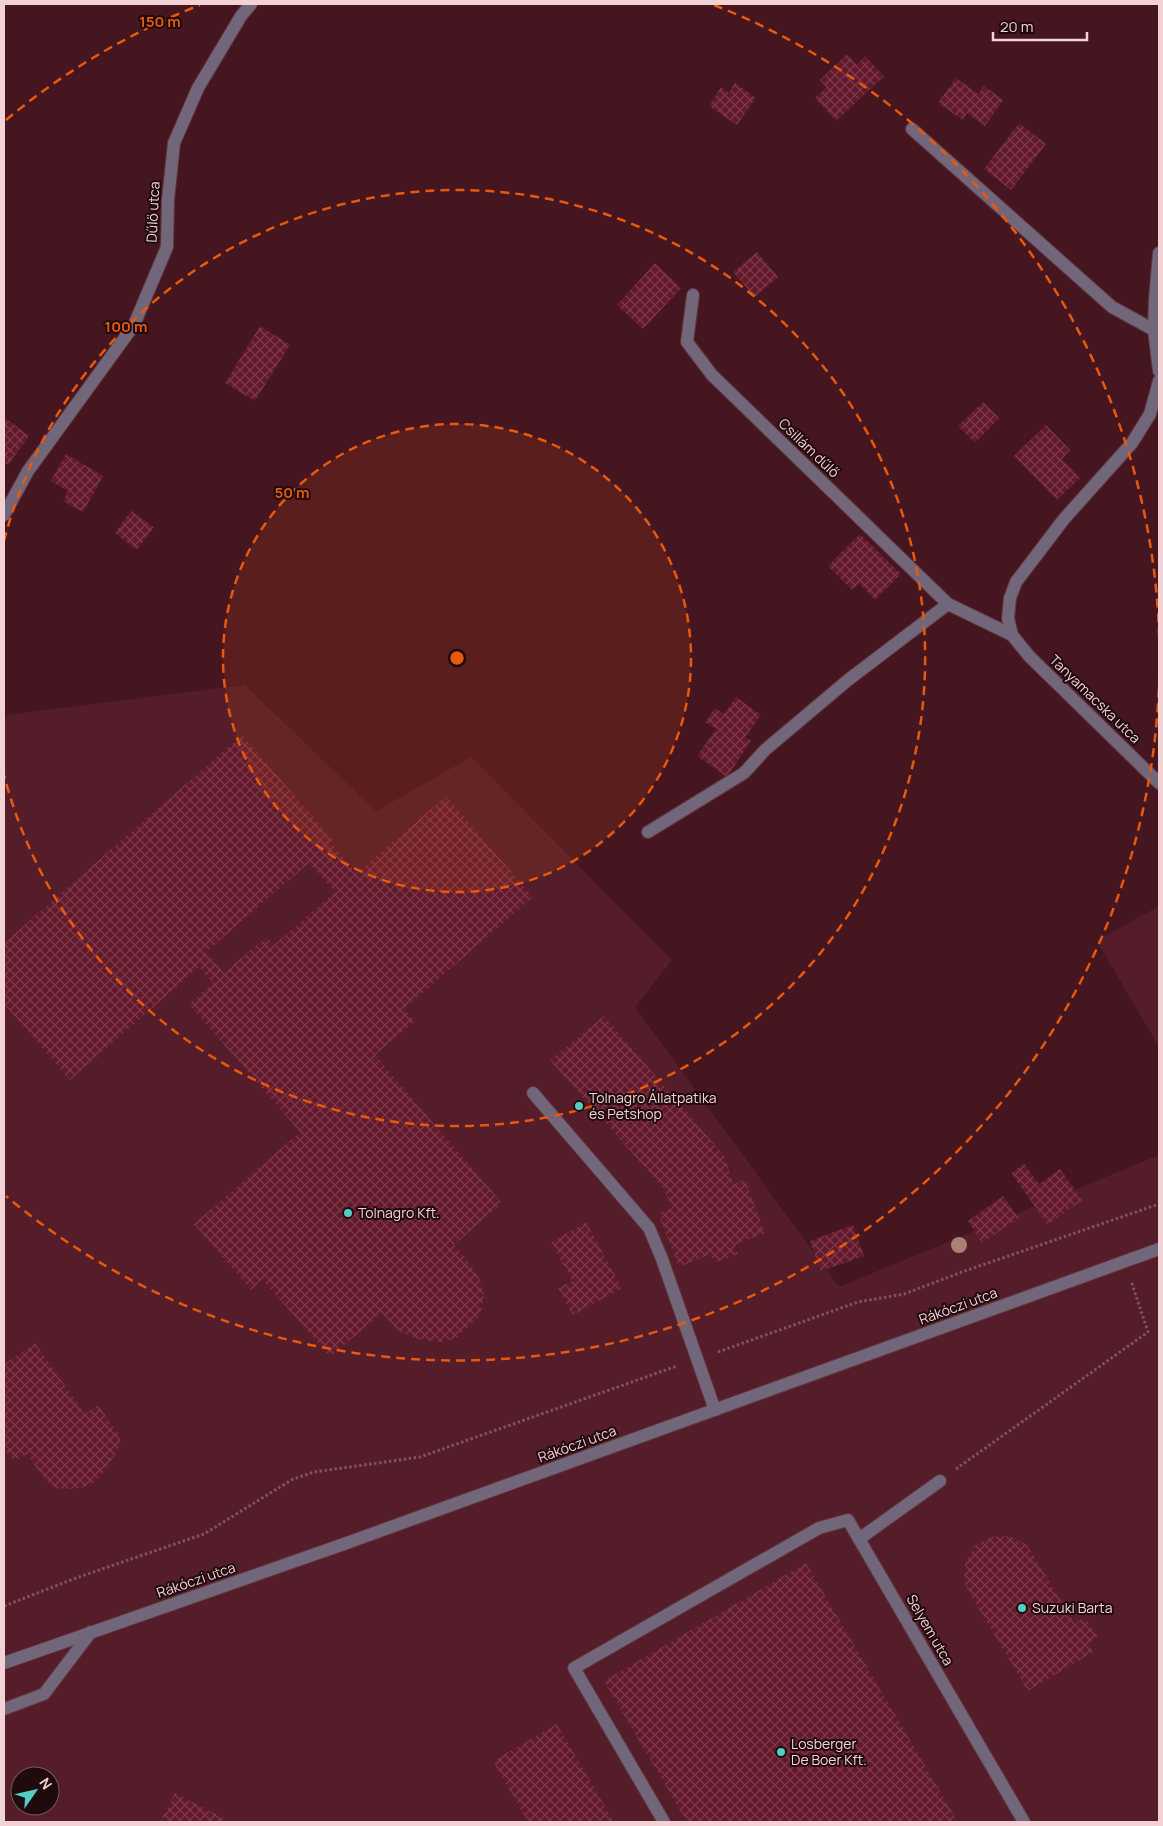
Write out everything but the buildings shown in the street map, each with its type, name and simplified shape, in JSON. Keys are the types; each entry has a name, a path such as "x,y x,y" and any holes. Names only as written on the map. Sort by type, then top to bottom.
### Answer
{"street":[{"name":"Dűlő utca","path":"4,515 28,470 134,325 167,247 168,200 174,143 198,88 241,16 251,4"},
{"path":"912,129 1112,307 1154,330"},
{"path":"1159,254 1154,330 1159,371"},
{"name":"Csillám dűlő","path":"693,295 687,342 712,375 948,604 1012,635"},
{"path":"1012,635 1008,618 1010,598 1016,582 1064,519 1132,443 1150,414 1159,381"},
{"path":"648,832 744,773 765,750 848,680 948,604"},
{"name":"Tanyamacska utca","path":"1012,635 1029,656 1159,783"},
{"path":"533,1093 649,1228 662,1259 715,1410"},
{"name":"Rákóczi utca","path":"4,1663 344,1544 1159,1249"},
{"path":"859,1539 940,1482"},
{"name":"Selyem utca","path":"664,1822 574,1668 819,1528 848,1520 1024,1822"},
{"path":"4,1709 44,1694 90,1632"}],"path":[{"path":"4,1606 76,1578 204,1534 293,1479 314,1472 420,1457 858,1302 904,1294 1159,1204"},
{"path":"940,1482 1148,1332 1125,1262"}],"shaded area":[{"path":"245,685 376,811 471,757 672,960 635,1007 839,1287 1159,1155 1159,1822 4,1822 4,719 7,715"},
{"path":"1159,906 1159,1047 1097,941"}],"place":[{"name":"Tolnagro Állatpatika és Petshop","path":"579,1106"},
{"name":"Tolnagro Kft.","path":"348,1213"},
{"name":"Suzuki Barta","path":"1022,1608"},
{"name":"Losberger De Boer Kft.","path":"781,1752"}]}
